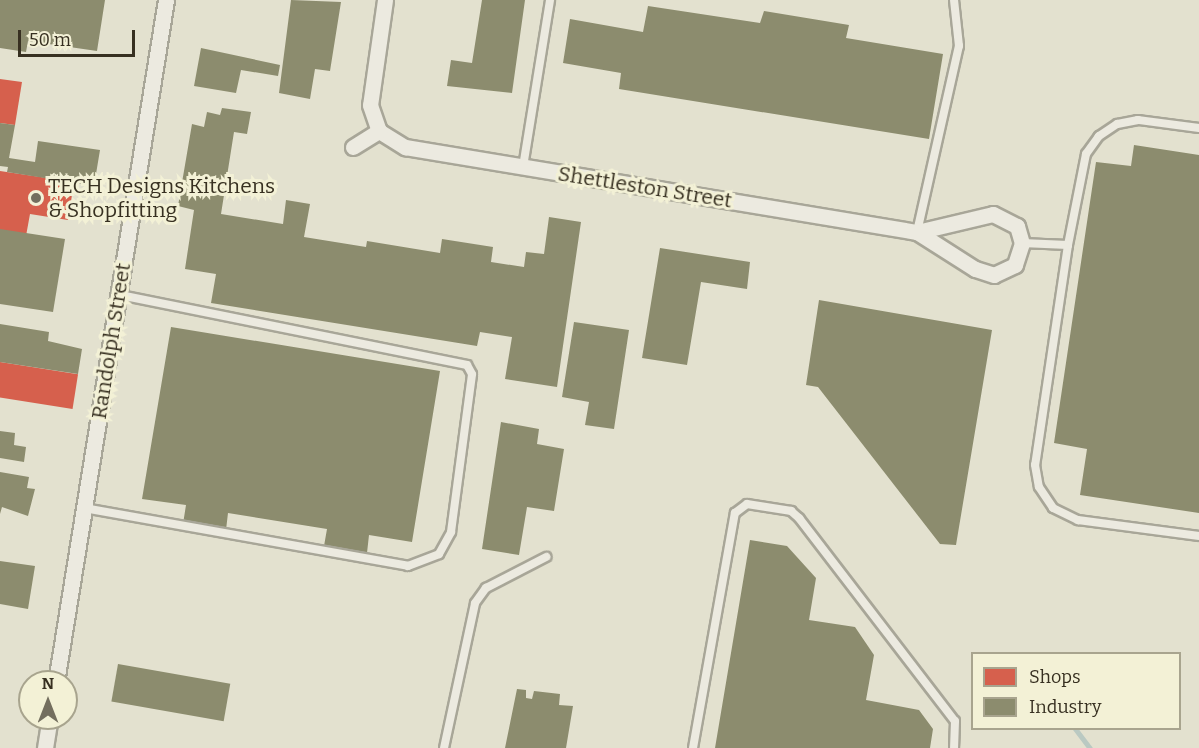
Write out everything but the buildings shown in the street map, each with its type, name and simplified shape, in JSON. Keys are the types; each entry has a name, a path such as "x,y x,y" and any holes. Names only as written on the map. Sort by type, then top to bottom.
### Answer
{"street":[{"name":"Randolph Street","path":"58,670 166,0"},
{"path":"353,147 379,131 370,105 370,85 384,0"},
{"name":"Shettleston Street","path":"379,131 405,147 916,231 993,214 1017,226 1022,243 1010,271 985,274 916,231"},
{"path":"45,748 48,730"}],"lane":[{"path":"522,167 550,0"},
{"path":"916,231 959,46 954,0"},
{"path":"1199,128 1138,120 1117,124 1099,136 1086,154 1068,245 1035,465 1039,487 1053,508 1078,520 1199,536"},
{"path":"1022,243 1068,245"},
{"path":"84,508 408,566 439,554 451,532 472,374 467,365 119,295"},
{"path":"693,748 735,513 747,504 786,510 799,518 955,721 954,748"},
{"path":"444,748 476,603 486,588 546,557"}],"waterway":[{"path":"1076,730 1090,748"}],"place":[{"name":"TECH Designs Kitchens & Shopfitting","path":"36,198"}]}
